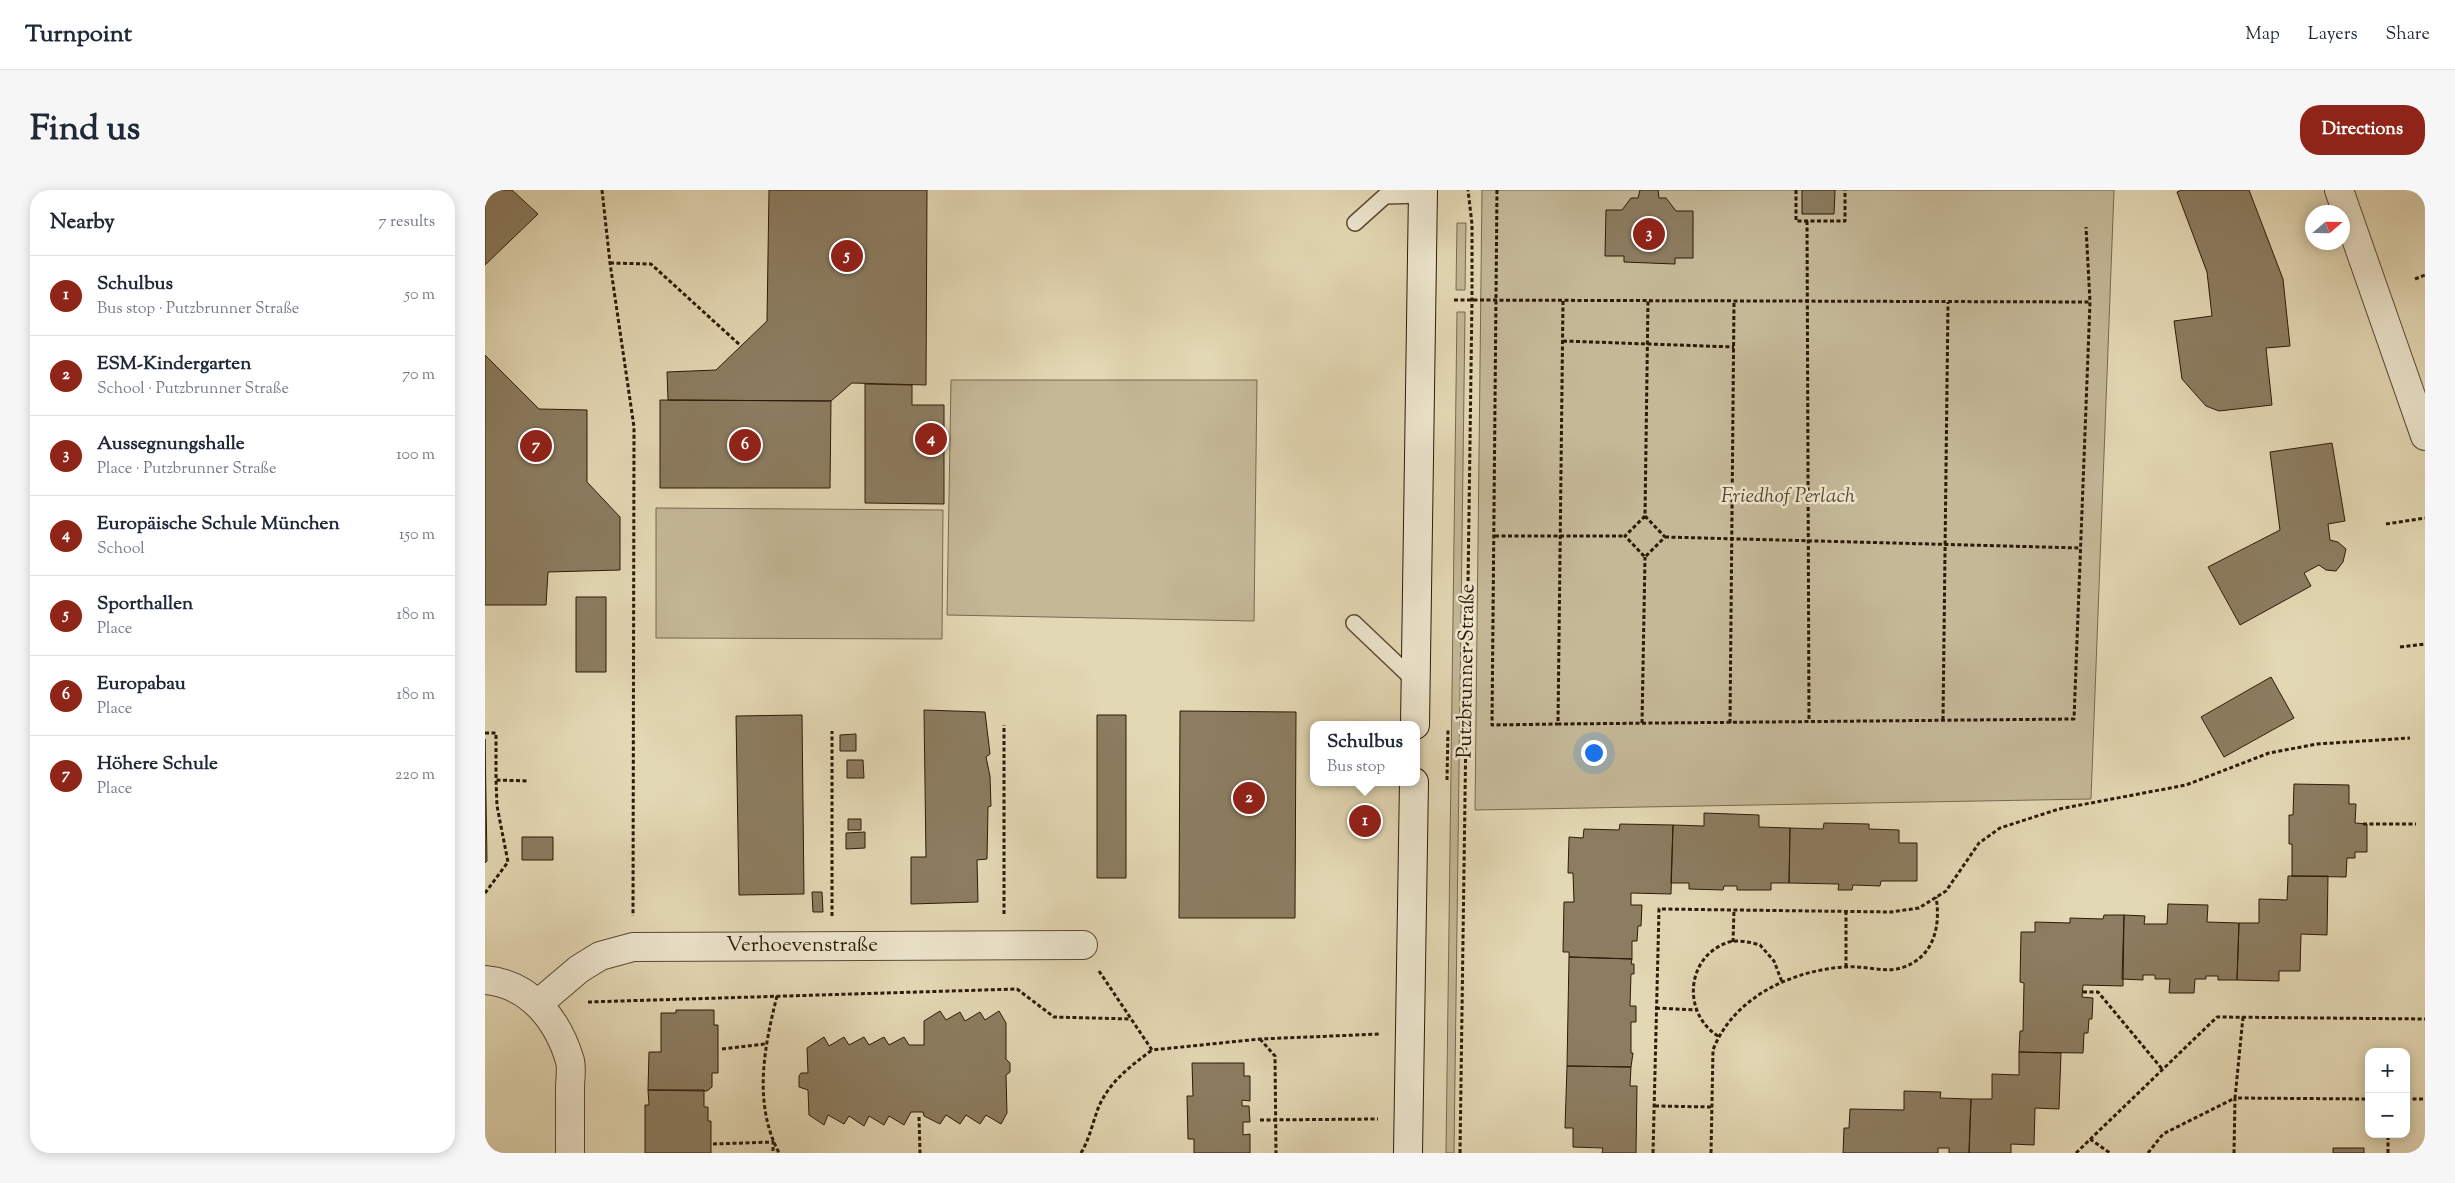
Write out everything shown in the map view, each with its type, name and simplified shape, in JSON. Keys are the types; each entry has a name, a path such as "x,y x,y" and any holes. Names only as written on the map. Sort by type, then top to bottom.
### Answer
{"street":[{"path":"2339,190 2425,436"},
{"path":"1415,721 1423,192"},
{"path":"1408,1153 1414,786"},
{"name":"Verhoevenstraße","path":"539,1003 579,969 600,956 633,947 1083,945"},
{"path":"485,980 519,989 539,1003 556,1029 571,1063 571,1153"}],"lane":[{"path":"1355,223 1385,196 1423,192"},
{"path":"1354,623 1417,682"}],"path":[{"path":"602,190 610,263 634,427 633,947"},
{"name":"Putzbrunner Straße","path":"1460,1153 1472,300 1472,224 1468,190"},
{"path":"1497,190 1492,725 2074,719 2090,302 2086,227"},
{"path":"1796,190 1796,221 1845,221 1845,190"},
{"path":"1807,221 1809,721"},
{"path":"610,263 651,264 741,346"},
{"path":"2415,278 2425,275"},
{"path":"1454,300 2090,302"},
{"path":"1558,724 1563,301"},
{"path":"1495,536 1625,536 1645,516 1648,301"},
{"path":"1730,722 1734,302"},
{"path":"1943,720 1948,302"},
{"path":"1563,341 1733,347"},
{"path":"1645,516 1665,537 2081,548"},
{"path":"2386,524 2425,518"},
{"path":"1625,536 1645,556"},
{"path":"1642,723 1645,556 1665,537"},
{"path":"2400,647 2425,644"},
{"path":"1004,724 1004,946"},
{"path":"485,733 496,732 497,806 508,862 485,893"},
{"path":"832,732 832,946"},
{"path":"1653,1153 1659,909 1891,912 1919,908 1946,891 1979,843 2000,828 2059,809 2185,785 2269,753 2317,744 2410,738"},
{"path":"496,780 529,781"},
{"path":"2363,824 2416,824"},
{"path":"1711,1153 1713,1050 1718,1036 1733,1017 1755,996 1782,982 1805,974 1846,967 1900,968 1916,962 1935,935 1939,916 1936,897"},
{"path":"1733,942 1734,910"},
{"path":"1846,911 1846,967"},
{"path":"1718,1036 1704,1023 1696,1010 1692,987 1696,974 1716,949 1733,942 1760,945 1774,960 1782,982"},
{"path":"1083,945 1152,1050"},
{"path":"561,986 583,1002 1017,989 1054,1017 1131,1019"},
{"path":"2083,992 2098,992 2163,1070"},
{"path":"777,996 765,1044 763,1079 765,1120 779,1153"},
{"path":"1656,1008 1696,1010"},
{"path":"2075,1153 2217,1017 2425,1019"},
{"path":"2234,1153 2235,1098 2243,1017"},
{"path":"1081,1153 1099,1106 1111,1085 1128,1068 1152,1050 1260,1039 1380,1034"},
{"path":"1260,1039 1275,1056 1276,1153"},
{"path":"722,1049 765,1044"},
{"path":"2148,1153 2163,1134 2235,1098 2365,1099"},
{"path":"2410,1099 2425,1099"},
{"path":"1655,1106 1712,1107"},
{"path":"919,1117 920,1153"},
{"path":"1260,1120 1378,1119"},
{"path":"2388,1138 2388,1153"},
{"path":"2090,1139 2110,1153"},
{"path":"713,1144 773,1142"},
{"path":"773,1142 773,1153"}],"green space":[{"name":"Friedhof Perlach","path":"1482,190 2114,190 2091,799 1475,810"},
{"path":"1457,223 1466,223 1465,290 1456,290"},
{"path":"1457,312 1465,312 1454,1153 1446,1153"},
{"path":"951,380 1257,380 1254,621 947,615"},
{"path":"656,508 943,510 942,639 656,638"}],"building":[{"path":"485,190 512,190 538,214 485,265"},
{"path":"769,190 927,190 926,385 852,383 831,401 668,400 667,372 716,370 767,321"},
{"path":"1640,190 1658,190 1659,198 1666,198 1676,211 1693,211 1693,258 1675,258 1675,264 1624,262 1624,256 1605,256 1606,210 1622,210 1631,198 1638,198"},
{"path":"1802,190 1835,190 1834,214 1802,214"},
{"path":"2182,190 2249,190 2283,279 2290,346 2266,348 2272,405 2219,411 2206,406 2182,379 2174,321 2212,316 2207,272 2177,192"},
{"path":"485,355 539,409 587,410 587,482 620,517 620,570 548,572 546,605 485,605"},
{"path":"865,384 912,385 912,405 944,405 944,504 865,503"},
{"path":"660,400 831,401 830,488 660,488"},
{"path":"2332,443 2345,521 2328,524 2330,540 2338,542 2346,549 2343,562 2336,571 2326,570 2319,565 2304,573 2311,586 2240,625 2208,567 2280,530 2270,452"},
{"path":"576,597 606,597 606,672 576,672"},
{"path":"2271,677 2294,718 2224,757 2201,717"},
{"path":"924,710 985,712 990,754 986,757 990,776 991,806 988,807 987,859 977,860 978,902 911,904 911,857 926,857"},
{"path":"1180,711 1296,712 1295,918 1179,918"},
{"path":"802,715 804,894 739,895 736,716"},
{"path":"1097,715 1126,715 1126,878 1097,878"},
{"path":"856,734 856,751 840,751 840,735"},
{"path":"485,739 487,861 485,863"},
{"path":"847,760 863,760 864,778 847,778"},
{"path":"2294,784 2349,785 2349,804 2356,804 2355,823 2367,824 2367,852 2355,852 2355,858 2347,858 2346,877 2292,876 2292,844 2289,844 2289,815 2293,815"},
{"path":"1704,813 1759,815 1759,827 1790,828 1789,883 1771,883 1771,890 1737,890 1737,886 1724,886 1723,890 1689,889 1689,883 1671,883 1673,825 1704,826"},
{"path":"848,819 861,819 861,830 848,830"},
{"path":"1824,823 1869,824 1869,829 1899,830 1899,843 1917,843 1917,881 1881,881 1880,886 1853,885 1852,890 1838,890 1839,884 1789,883 1790,828 1823,829"},
{"path":"1620,824 1673,825 1671,894 1631,893 1631,905 1642,905 1641,926 1638,926 1637,941 1632,941 1632,959 1569,957 1569,952 1563,952 1564,902 1574,902 1573,873 1568,873 1569,837 1583,838 1584,829 1619,830"},
{"path":"865,832 865,848 846,849 846,833"},
{"path":"522,837 553,837 553,860 522,860"},
{"path":"2288,876 2328,876 2327,935 2301,934 2300,971 2279,971 2279,981 2237,980 2239,923 2259,923 2259,899 2287,900"},
{"path":"812,892 822,892 823,912 813,912"},
{"path":"2168,904 2208,905 2207,922 2239,923 2237,980 2218,980 2218,976 2206,976 2206,979 2195,979 2194,993 2169,993 2170,979 2155,979 2155,975 2143,975 2143,980 2122,979 2124,915 2145,916 2144,924 2167,924"},
{"path":"2104,915 2124,915 2123,986 2083,985 2082,997 2093,998 2092,1019 2089,1019 2088,1033 2084,1033 2083,1053 2019,1052 2020,1031 2023,1031 2024,983 2020,982 2021,932 2035,932 2035,922 2070,923 2070,918 2103,919"},
{"path":"1569,957 1632,959 1631,964 1634,964 1634,974 1631,974 1630,1006 1636,1006 1636,1022 1631,1022 1631,1053 1633,1053 1631,1067 1567,1066"},
{"path":"676,1010 714,1010 714,1025 718,1025 718,1073 712,1073 712,1087 707,1091 648,1090 649,1052 661,1052 661,1013 676,1013"},
{"path":"940,1011 946,1020 960,1012 965,1021 980,1012 985,1020 999,1011 1006,1023 1006,1059 1010,1063 1010,1072 1006,1075 1007,1113 1001,1124 986,1115 980,1124 966,1115 960,1124 946,1115 940,1124 924,1116 923,1112 911,1112 904,1125 889,1116 884,1125 869,1116 864,1126 849,1116 844,1124 828,1115 824,1125 809,1115 808,1090 799,1087 799,1076 801,1073 808,1073 807,1048 824,1037 829,1046 844,1037 849,1045 864,1037 869,1045 884,1037 889,1045 904,1037 909,1045 924,1045 924,1021"},
{"path":"2019,1052 2061,1053 2059,1109 2035,1108 2034,1145 2011,1144 2011,1153 1969,1153 1971,1099 1992,1099 1992,1074 2019,1075"},
{"path":"1192,1063 1244,1063 1244,1076 1250,1076 1250,1101 1242,1100 1242,1106 1249,1106 1250,1122 1243,1122 1243,1135 1250,1134 1250,1153 1194,1153 1194,1139 1188,1139 1187,1096 1193,1096"},
{"path":"1567,1066 1631,1067 1630,1086 1637,1086 1636,1153 1602,1153 1603,1148 1573,1147 1573,1128 1565,1128"},
{"path":"648,1090 704,1090 704,1107 708,1107 708,1121 711,1121 711,1153 645,1153 645,1105 649,1105"},
{"path":"1904,1091 1941,1092 1940,1098 1971,1099 1969,1153 1949,1153 1949,1148 1938,1148 1938,1153 1843,1153 1844,1128 1849,1128 1850,1109 1904,1110"},
{"path":"2333,1148 2364,1148 2364,1153 2333,1153"}],"place":[{"name":"Aussegnungshalle","path":"1649,234"},
{"name":"Sporthallen","path":"847,256"},
{"name":"Europäische Schule München","path":"931,439"},
{"name":"Europabau","path":"745,445"},
{"name":"Höhere Schule","path":"536,446"},
{"name":"ESM-Kindergarten","path":"1249,798"},
{"name":"Schulbus","path":"1365,821"}]}
